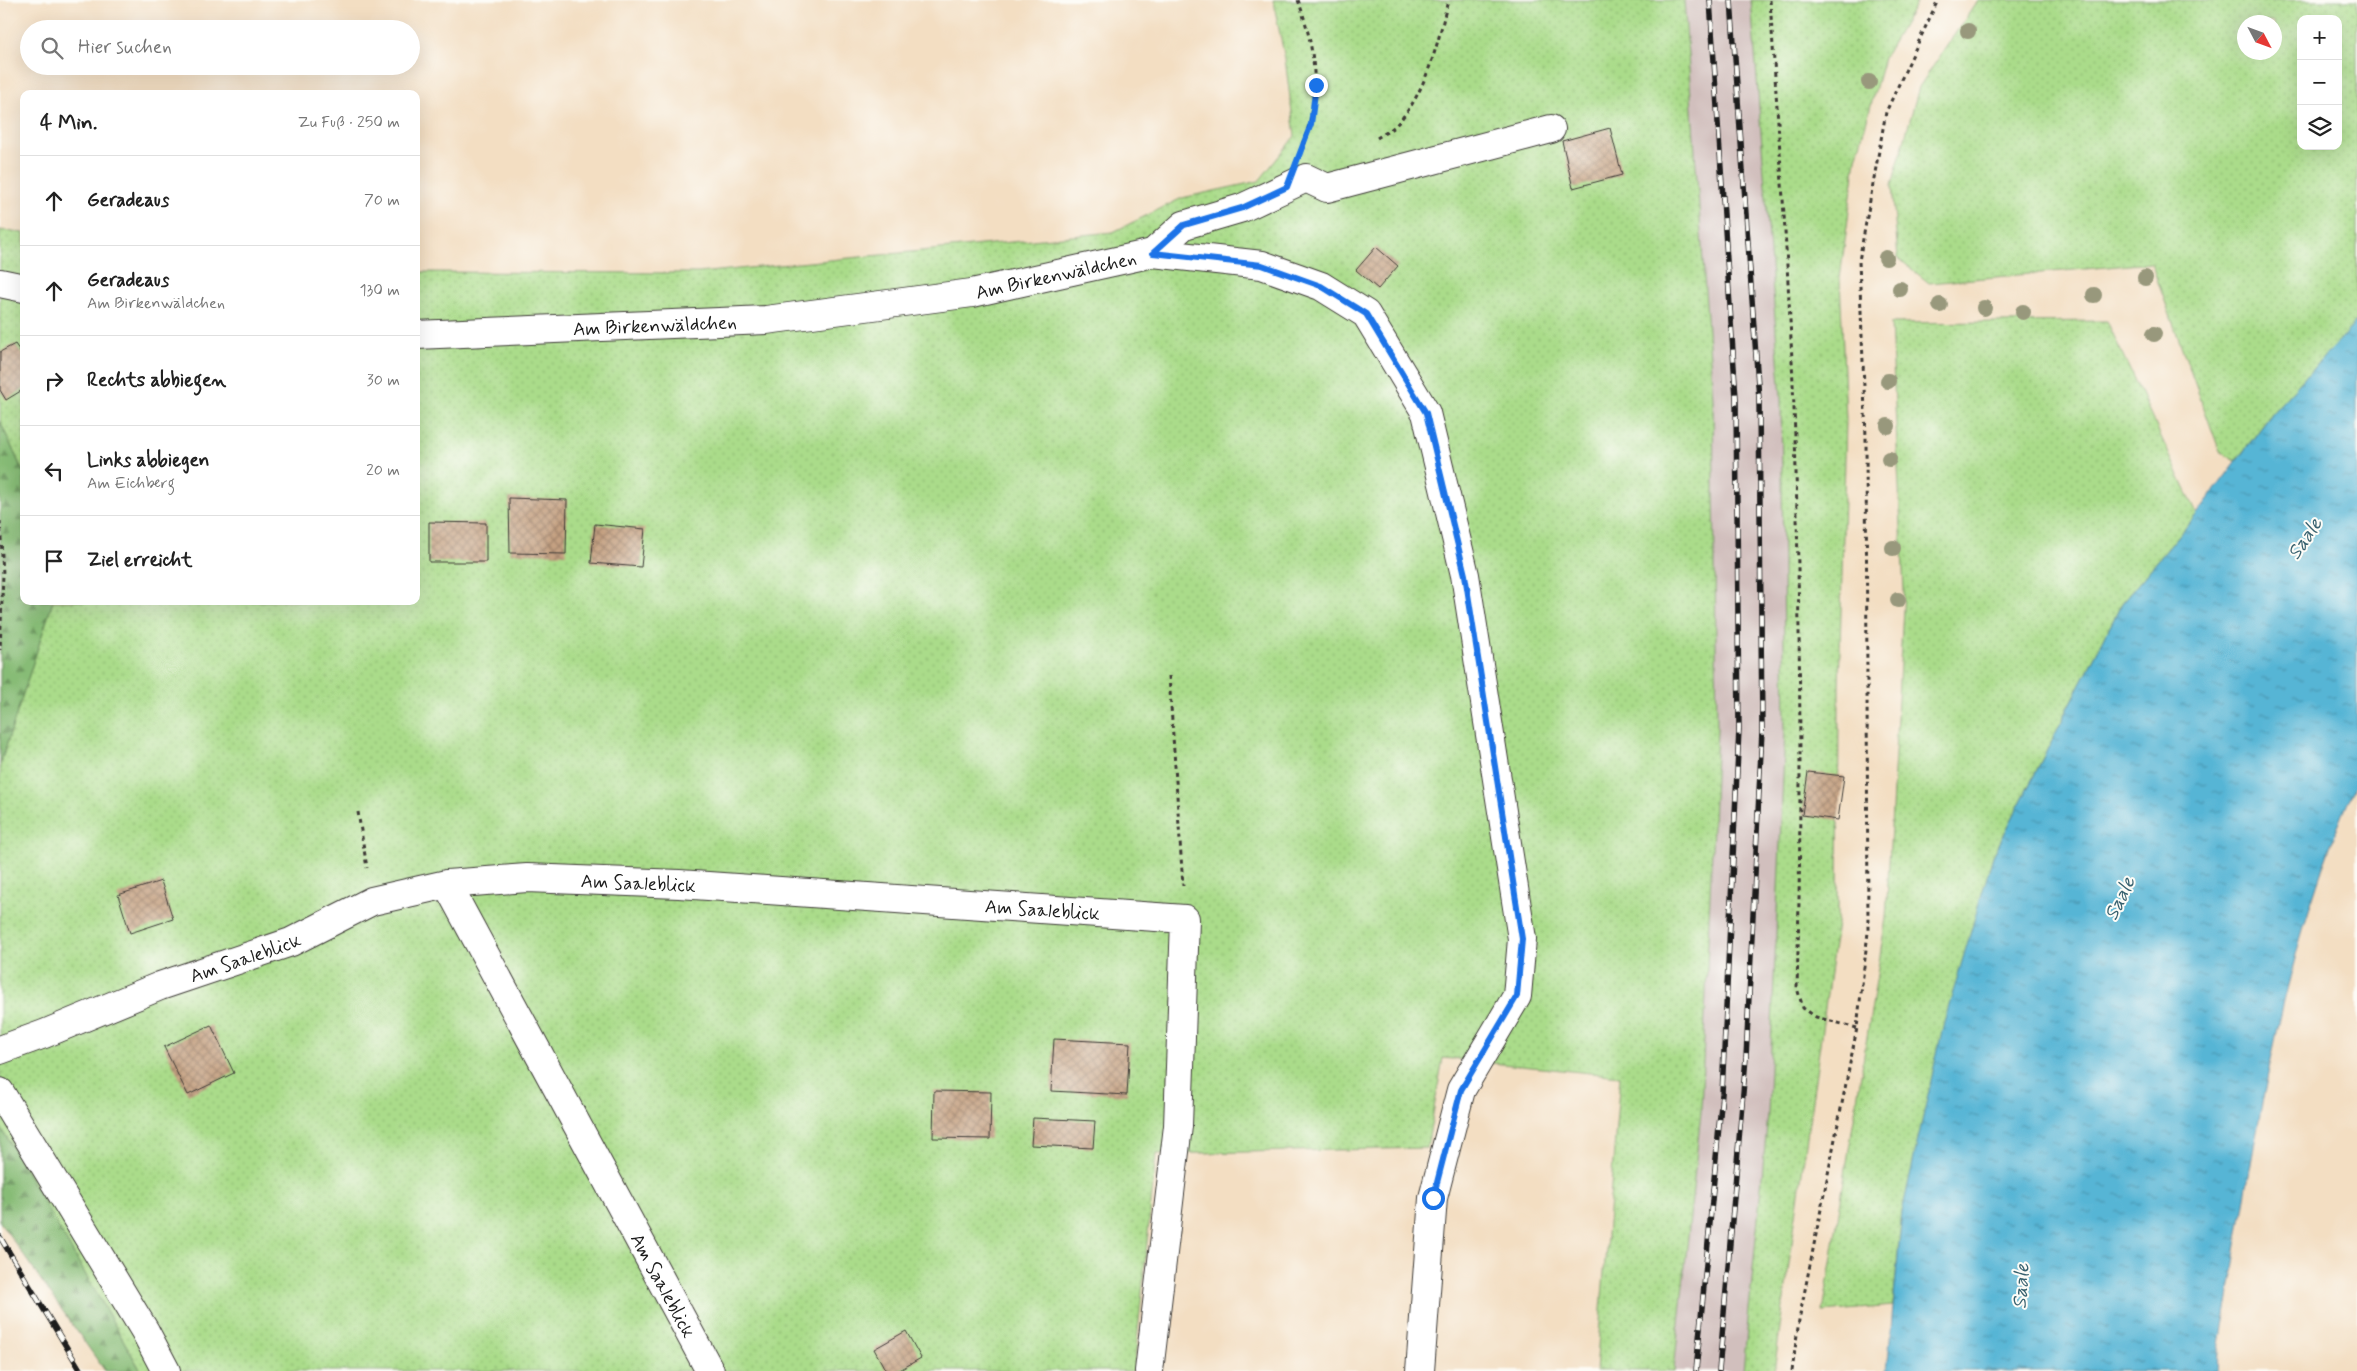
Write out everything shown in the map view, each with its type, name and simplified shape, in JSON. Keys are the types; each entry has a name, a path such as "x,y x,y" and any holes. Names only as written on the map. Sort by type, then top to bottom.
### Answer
{"street":[{"path":"1153,253 1184,225 1242,208 1296,182 1327,188 1551,129"},
{"name":"Am Birkenwäldchen","path":"420,335 766,320 972,293 1153,253 1262,265 1321,286 1366,314 1426,413 1465,575 1522,939 1517,996 1461,1090 1433,1198 1420,1371"},
{"path":"0,284 20,287"},
{"name":"Am Saaleblick","path":"0,1050 160,986 291,942 372,901 447,884 527,878 679,884 1185,919"},
{"name":"Am Saaleblick","path":"447,884 710,1371"},
{"path":"1149,1371 1178,1126 1185,919"},
{"path":"0,1092 146,1331 166,1371"}],"path":[{"path":"1296,182 1311,124 1316,85 1308,27 1298,0"},
{"path":"1372,142 1396,125 1421,88 1440,33 1448,0"},
{"path":"1770,0 1789,298 1796,471 1801,842 1797,988 1803,1008 1816,1017 1856,1028"},
{"path":"1792,1371 1799,1320 1856,1028 1868,932 1866,437 1859,260 1886,112 1938,0"},
{"path":"0,521 3,574 0,650"},
{"path":"1170,676 1185,919"},
{"path":"358,812 372,901"}],"shaded area":[{"path":"1684,0 1751,0 1781,398 1785,731 1768,1115 1743,1371 1674,1371 1701,1112 1717,729 1713,399"}],"green space":[{"path":"1273,0 1684,0 1713,399 1717,729 1701,1112 1674,1371 1596,1371 1620,1076 1443,1058 1427,1148 1156,1154 1134,1371 141,1371 0,1126 0,765 52,605 420,605 420,272 698,273 1113,232 1182,198 1259,181 1295,136 1285,59"},
{"path":"1751,0 1918,0 1884,58 1856,159 1840,278 1846,420 1839,688 1838,916 1774,1371 1743,1371 1768,1115 1785,731 1781,398"},
{"path":"1978,0 2357,0 2357,321 2273,412 2236,461 2220,452 2151,263 1929,283 1898,258 1892,185 1919,87"},
{"path":"0,230 20,232 20,465 0,421"},
{"path":"2107,321 2197,514 2122,603 1993,856 1902,1212 1893,1306 1823,1312 1886,918 1904,590 1891,323"},
{"path":"0,421 20,465 20,605 52,605 0,765"},
{"path":"0,1126 141,1371 105,1371 0,1222"}],"water":[{"name":"Saale","path":"2357,321 2357,782 2329,849 2306,918 2287,989 2257,1133 2219,1350 2218,1371 1887,1371 1902,1212 1943,1026 1993,856 2122,603 2197,514 2273,412"}],"building":[{"path":"1610,128 1622,175 1573,188 1562,141"},
{"path":"1376,247 1398,266 1378,289 1356,270"},
{"path":"15,344 20,351 20,391 6,400 0,390 0,352"},
{"path":"509,498 567,500 566,554 510,553"},
{"path":"429,522 486,523 486,562 429,562"},
{"path":"595,524 645,529 641,567 591,563"},
{"path":"1808,772 1844,776 1838,820 1802,815"},
{"path":"161,881 173,919 130,933 118,895"},
{"path":"211,1025 234,1073 188,1095 164,1047"},
{"path":"1054,1039 1130,1043 1127,1095 1051,1091"},
{"path":"934,1091 991,1092 990,1139 933,1138"},
{"path":"1033,1118 1095,1121 1093,1148 1031,1145"},
{"path":"906,1331 921,1358 898,1371 886,1371 874,1349"}],"railway":[{"path":"1696,1371 1722,1094 1739,729 1736,398 1710,0"},
{"path":"1719,1371 1746,1058 1762,731 1759,399 1731,0"},
{"path":"0,1237 81,1371"}],"route":[{"path":"1316,85 1311,124 1287,187 1242,208 1184,225 1153,253 1262,265 1321,286 1366,314 1426,413 1465,575 1522,939 1517,996 1461,1090 1433,1198"}]}
